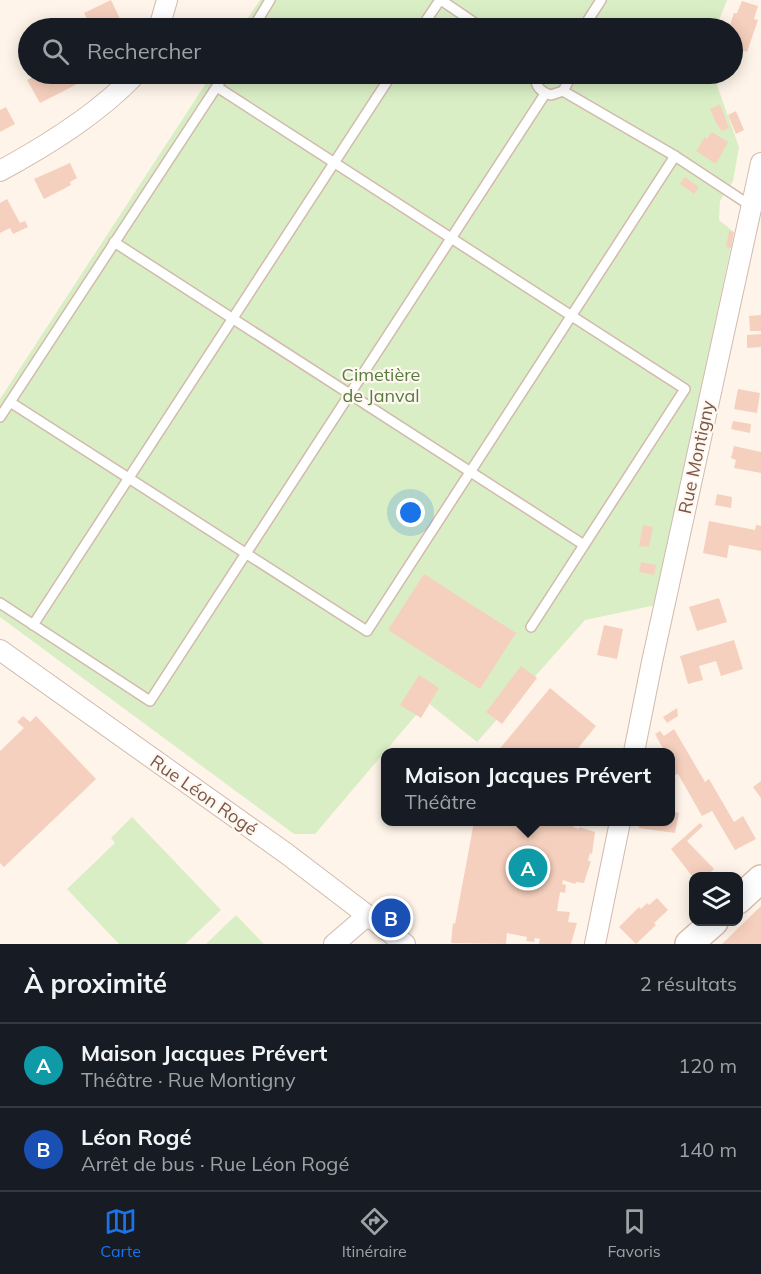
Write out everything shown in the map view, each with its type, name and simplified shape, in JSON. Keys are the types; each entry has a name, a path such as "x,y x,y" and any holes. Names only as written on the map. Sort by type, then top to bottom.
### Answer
{"street":[{"path":"162,18 167,0"},
{"path":"0,171 27,156 96,110 125,84"},
{"name":"Rue Montigny","path":"635,748 664,603 756,196 761,163"},
{"name":"Rue Léon Rogé","path":"0,650 287,854 405,944"},
{"path":"595,944 619,826"},
{"path":"743,895 761,879"},
{"path":"334,944 368,915"},
{"path":"689,944 709,926"}],"lane":[{"path":"259,18 270,0"},
{"path":"429,18 441,0 467,18"},
{"path":"590,18 602,0"},
{"path":"0,417 219,84"},
{"path":"33,625 385,84"},
{"path":"536,84 545,94 558,94 567,84"},
{"path":"217,87 685,389 531,627"},
{"path":"563,91 675,156 756,196"},
{"path":"0,603 150,701 545,94"},
{"path":"10,402 367,631 675,156"},
{"path":"114,242 584,545"}],"green space":[{"path":"260,0 727,0 720,18 248,18"},
{"name":"Cimetière de Janval","path":"205,84 717,84 739,147 733,181 720,201 719,220 734,232 656,605 585,620 477,742 427,702 388,748 381,748 381,756 315,834 294,834 0,617 0,399"},
{"path":"132,817 221,910 185,944 119,944 67,889 115,843 111,838"},
{"path":"236,915 264,944 206,944"}],"building":[{"path":"111,0 120,18 87,18 84,13"},
{"path":"742,1 758,6 754,19 758,20 747,52 743,51 743,18 732,18 734,13 737,13"},
{"path":"29,84 77,84 40,103"},
{"path":"720,104 729,128 722,131 710,109"},
{"path":"6,107 15,124 0,132 0,110"},
{"path":"736,111 744,130 736,134 728,115"},
{"path":"712,132 728,142 716,164 696,151 705,137 707,139"},
{"path":"70,163 77,178 70,182 71,185 44,199 34,179"},
{"path":"685,177 699,187 694,194 680,184"},
{"path":"7,199 20,223 25,221 28,227 13,234 10,228 0,233 0,203"},
{"path":"729,231 734,232 731,248 726,247"},
{"path":"761,315 761,331 750,331 749,316"},
{"path":"761,334 761,347 747,348 747,335"},
{"path":"738,389 760,393 757,413 734,409"},
{"path":"733,421 751,424 750,433 731,429"},
{"path":"734,446 761,452 761,473 734,468 736,460 731,458"},
{"path":"717,494 732,497 731,508 715,505"},
{"path":"709,521 755,530 756,525 761,526 761,551 729,545 727,558 703,553"},
{"path":"643,525 653,527 649,547 639,546"},
{"path":"641,562 656,565 654,575 639,572"},
{"path":"424,574 516,633 480,689 388,630"},
{"path":"719,598 727,622 697,631 689,607"},
{"path":"604,625 623,629 617,659 597,655"},
{"path":"734,640 743,669 721,676 716,661 699,666 703,680 688,684 680,656"},
{"path":"521,666 537,678 502,724 486,712"},
{"path":"419,675 439,688 421,718 400,705"},
{"path":"550,688 596,726 578,748 500,748"},
{"path":"677,708 678,716 667,723 663,717"},
{"path":"23,716 30,722 36,716 96,779 4,867 0,863 0,751 24,728 17,722"},
{"path":"674,729 705,782 709,779 734,822 743,816 756,839 735,850 712,811 702,816 678,774 675,775 675,748 663,748 655,734 660,731 664,736"},
{"path":"761,781 761,798 753,787"},
{"path":"675,812 679,813 675,833 639,828 639,826 675,826"},
{"path":"700,823 703,826 687,841 714,869 711,872 689,872 671,849"},
{"path":"473,826 573,826 595,832 592,854 590,853 588,861 591,861 584,883 576,882 575,884 563,880 562,884 566,885 565,893 560,892 557,911 570,912 568,922 577,923 571,944 539,944 540,939 535,938 534,942 526,941 527,937 507,933 506,944 451,943 453,923 455,924"},
{"path":"657,898 668,910 636,944 619,927 639,907 641,909 647,903 649,905"},
{"path":"761,906 761,944 722,944 743,926"}],"place":[{"name":"Maison Jacques Prévert","path":"528,868"},
{"name":"Léon Rogé","path":"391,918"}]}
